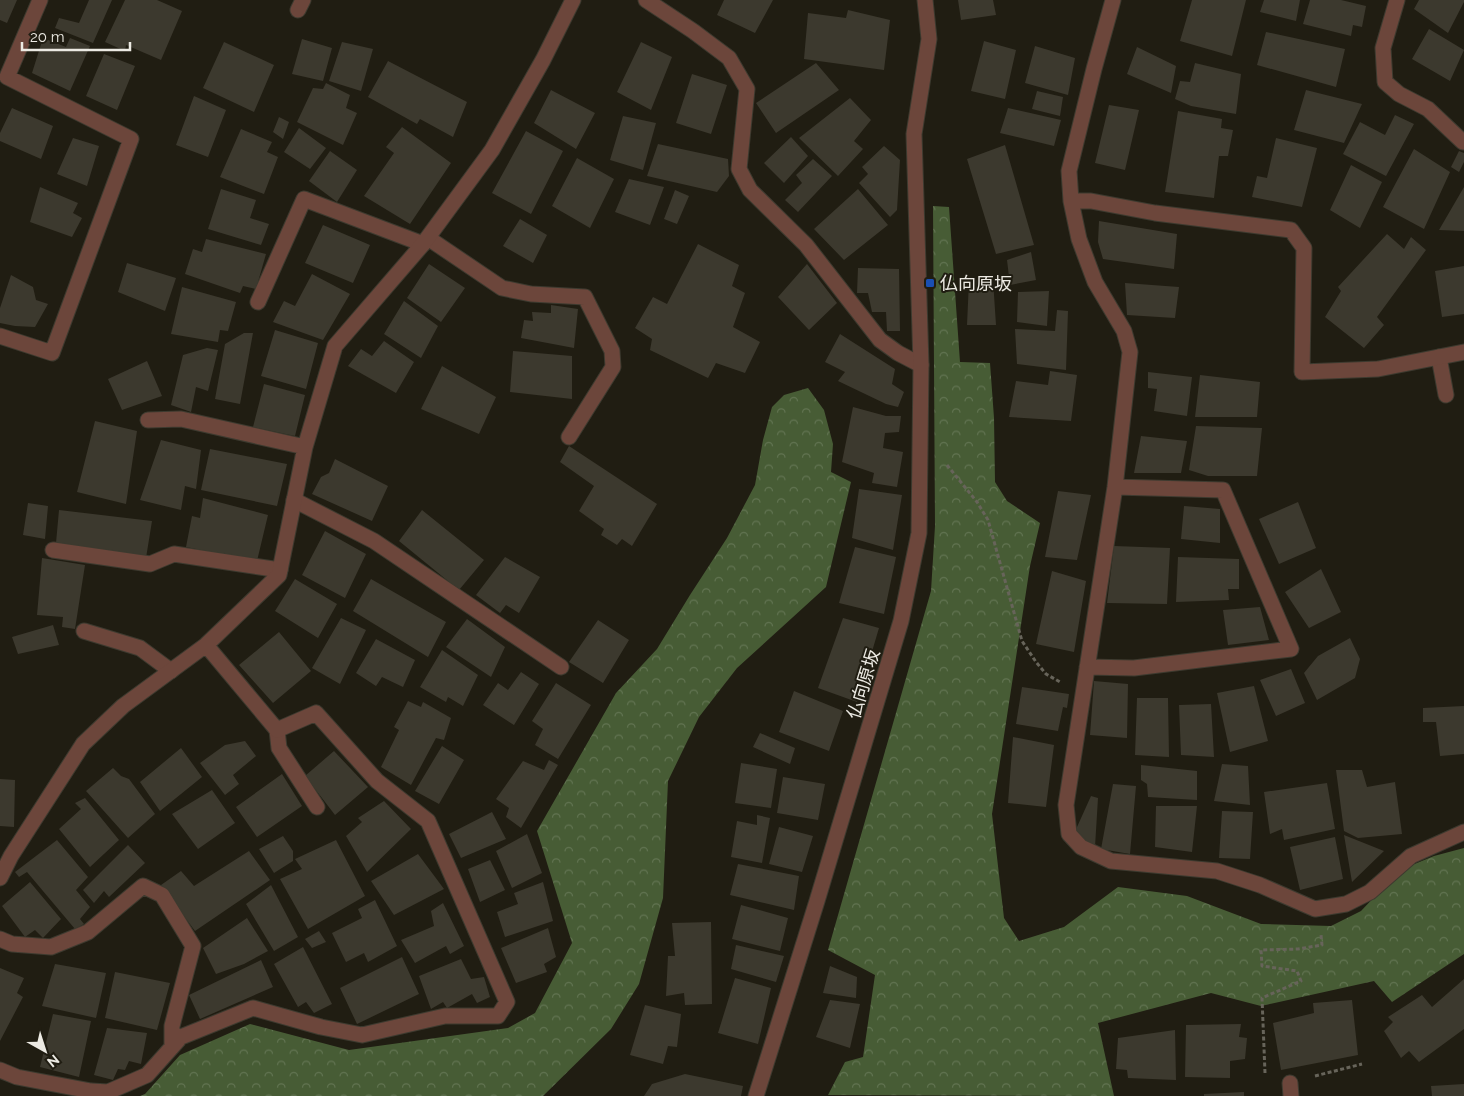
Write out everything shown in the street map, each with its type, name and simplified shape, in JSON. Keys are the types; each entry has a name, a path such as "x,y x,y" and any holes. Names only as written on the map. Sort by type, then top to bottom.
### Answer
{"street":[{"path":"0,336 52,353 130,139 7,78 40,0"},
{"path":"0,878 11,856 83,744 123,706 206,645 279,575 305,447 335,346 426,241 492,150 543,60 573,0"},
{"path":"646,0 693,31 729,58 747,89 739,169 750,190 806,244 880,340 898,353 921,365"},
{"name":"仏向原坂","path":"756,1096 901,621 919,533 921,365 914,134 929,39 925,0"},
{"path":"1113,0 1069,171 1079,239 1095,282 1124,331 1130,352 1115,487 1066,805 1070,834 1081,847 1112,861 1217,871 1260,885 1315,909 1346,904 1370,892 1411,856 1464,832"},
{"path":"1398,0 1383,48 1385,82 1399,94 1428,109 1463,142"},
{"path":"258,302 304,199 426,241 502,288 530,294 585,297 612,351 613,367 569,437"},
{"path":"1072,201 1092,201 1155,214 1291,230 1304,248 1302,372 1378,369 1464,352"},
{"path":"1439,357 1446,395"},
{"path":"148,420 181,419 305,447"},
{"path":"1087,667 1134,668 1291,649 1223,490 1115,487"},
{"path":"294,500 374,541 561,667"},
{"path":"54,550 150,564 174,554 280,570"},
{"path":"84,631 140,648 171,671"},
{"path":"206,645 278,730 279,748 317,807"},
{"path":"0,1070 17,1077 97,1094 108,1092 146,1074 181,1037 253,1008 321,1027 362,1035 445,1016 498,1016 507,1002 428,821 377,781 316,713 278,730"},
{"path":"0,939 12,944 51,947 88,932 143,886 162,895 193,946 172,1026 172,1047"}],"path":[{"path":"920,439 944,461 961,481 988,520 1022,641 1046,674 1058,682 1083,692"},
{"path":"1265,1081 1262,998 1301,981 1297,971 1262,966 1261,950 1298,949 1322,945 1320,908"},
{"path":"1291,1089 1362,1064"}],"green space":[{"path":"933,206 949,207 960,362 990,363 994,418 995,482 1007,501 1040,523 1030,566 992,814 1004,918 1019,941 1064,927 1118,887 1187,896 1261,924 1331,926 1361,911 1400,870 1434,856 1464,848 1464,954 1392,1002 1374,981 1261,1006 1211,993 1098,1023 1114,1096 828,1095 845,1062 863,1057 875,975 828,950 931,591 935,526"},
{"path":"808,388 824,410 833,444 831,472 851,482 826,587 737,668 699,717 668,781 663,898 639,984 611,1029 543,1096 140,1096 145,1094 180,1055 250,1024 349,1050 508,1028 535,1013 572,943 537,831 616,693 657,649 727,538 755,485 763,440 772,407 784,395"}],"building":[{"path":"0,0 17,0 7,23 0,20"},
{"path":"89,0 112,0 93,43 55,28 59,18 79,23"},
{"path":"125,0 157,0 182,11 161,60 126,45 125,51 105,42"},
{"path":"724,0 773,0 755,33 717,15"},
{"path":"958,0 993,0 996,15 961,20"},
{"path":"1192,0 1246,0 1232,56 1180,41"},
{"path":"1264,0 1300,0 1296,21 1260,12"},
{"path":"1310,0 1341,0 1366,6 1362,27 1353,25 1351,36 1303,24"},
{"path":"1419,0 1464,0 1464,2 1448,33 1414,9"},
{"path":"848,10 890,20 884,70 804,59 808,13 846,18"},
{"path":"1429,29 1464,50 1450,81 1412,59"},
{"path":"1266,32 1345,49 1336,87 1257,65"},
{"path":"43,38 66,47 70,38 90,46 70,91 32,73"},
{"path":"302,39 332,48 323,81 292,74"},
{"path":"984,41 1016,50 1005,99 971,91"},
{"path":"224,42 274,65 254,112 203,88"},
{"path":"342,42 373,49 361,91 329,81"},
{"path":"641,42 672,57 651,110 617,92"},
{"path":"1035,46 1075,58 1068,95 1025,83"},
{"path":"1137,47 1176,66 1171,93 1127,74"},
{"path":"104,54 135,66 117,110 86,96"},
{"path":"388,61 467,102 453,137 420,119 417,124 368,97"},
{"path":"816,63 839,90 776,133 756,103"},
{"path":"1195,63 1241,74 1236,114 1191,106 1175,99 1180,81 1190,82"},
{"path":"692,74 727,85 711,134 676,123"},
{"path":"326,83 350,95 346,108 357,113 343,145 297,122 313,88 323,89"},
{"path":"551,90 595,113 576,149 534,123"},
{"path":"1306,90 1362,104 1344,143 1294,130"},
{"path":"1037,91 1063,97 1060,116 1032,109"},
{"path":"194,96 226,110 208,157 176,145"},
{"path":"850,98 871,120 854,141 863,149 838,176 799,138"},
{"path":"1109,105 1139,110 1125,170 1095,163"},
{"path":"12,108 53,126 41,159 0,141 0,133"},
{"path":"1008,108 1061,120 1054,146 1000,133"},
{"path":"1178,111 1222,119 1221,128 1233,130 1228,156 1219,156 1214,198 1165,192"},
{"path":"1395,115 1414,124 1386,176 1343,154 1360,122 1385,135"},
{"path":"623,116 656,123 643,170 610,160"},
{"path":"279,117 289,122 283,139 273,132"},
{"path":"402,127 451,163 410,224 364,196 394,153 386,147"},
{"path":"299,128 326,148 310,169 284,152"},
{"path":"241,129 272,142 267,152 278,157 264,194 220,177"},
{"path":"526,131 563,151 531,214 492,193"},
{"path":"791,137 808,156 784,183 764,163"},
{"path":"73,138 99,146 87,186 57,174"},
{"path":"1276,138 1317,148 1302,207 1252,197 1257,176 1267,178"},
{"path":"658,144 728,159 729,176 717,192 647,176"},
{"path":"1005,145 1034,245 996,254 967,159"},
{"path":"884,146 900,160 897,210 890,217 859,183 868,174 862,167"},
{"path":"1414,149 1450,172 1424,229 1383,207"},
{"path":"330,151 357,170 337,202 309,181"},
{"path":"1459,151 1464,153 1464,162 1459,172 1451,167"},
{"path":"577,158 614,179 590,228 552,206"},
{"path":"813,159 832,176 798,212 785,200 802,183 796,175"},
{"path":"1351,165 1382,182 1360,228 1330,210"},
{"path":"629,179 664,187 650,225 615,212"},
{"path":"40,187 78,203 73,213 82,218 72,237 30,222"},
{"path":"1464,187 1464,231 1439,230"},
{"path":"221,189 256,200 250,218 269,224 261,245 208,229"},
{"path":"858,189 888,225 844,260 814,229"},
{"path":"675,190 689,196 677,224 664,219"},
{"path":"520,219 547,235 533,263 503,246"},
{"path":"1099,221 1177,234 1174,269 1103,259 1098,242"},
{"path":"323,225 370,245 353,283 305,263"},
{"path":"1387,234 1404,249 1411,237 1426,250 1377,317 1384,325 1364,348 1325,317 1341,291 1338,287"},
{"path":"206,239 266,254 256,289 243,286 240,293 185,274 193,249 202,252"},
{"path":"698,244 739,265 732,286 745,293 733,327 760,342 745,373 716,363 708,378 650,350 652,339 635,328 653,297 667,304"},
{"path":"1031,252 1036,280 1010,285 1007,260"},
{"path":"127,263 176,278 165,311 118,292"},
{"path":"429,264 465,288 441,322 407,298"},
{"path":"807,264 837,303 809,330 778,297"},
{"path":"1464,266 1464,314 1442,317 1435,271"},
{"path":"858,268 899,269 900,331 887,331 886,312 872,312 868,293 857,293"},
{"path":"312,274 350,294 323,340 273,322 284,301 295,306"},
{"path":"11,275 33,287 36,300 48,304 35,327 0,323 0,308"},
{"path":"993,280 996,325 967,325 969,281"},
{"path":"1125,283 1179,287 1175,318 1127,315"},
{"path":"182,287 236,302 228,331 220,330 218,342 171,334"},
{"path":"1049,291 1047,326 1017,322 1018,292"},
{"path":"404,301 438,326 421,358 384,334"},
{"path":"551,305 578,309 574,348 521,338 524,320 533,321 532,312 551,313"},
{"path":"1057,310 1068,311 1066,370 1017,364 1015,329 1055,331"},
{"path":"275,330 318,343 306,389 261,376"},
{"path":"244,333 253,333 240,404 215,399 225,344"},
{"path":"840,334 895,369 892,384 904,392 898,407 886,404 838,381 845,372 825,362"},
{"path":"384,341 414,362 396,393 348,366 361,349 372,356"},
{"path":"207,348 218,350 208,391 196,387 191,412 171,405 183,355"},
{"path":"513,351 572,356 572,399 510,392"},
{"path":"147,361 162,396 122,410 108,379"},
{"path":"442,366 496,397 479,434 421,409"},
{"path":"1050,371 1077,375 1071,421 1009,417 1016,381 1048,385"},
{"path":"1148,372 1192,377 1187,416 1154,411 1157,389 1148,388"},
{"path":"1200,375 1260,382 1257,417 1195,417"},
{"path":"264,384 305,395 295,436 253,427"},
{"path":"853,407 886,416 901,416 899,432 885,433 883,448 903,452 897,487 872,483 874,473 842,462"},
{"path":"95,421 137,431 126,504 77,492"},
{"path":"1196,426 1262,428 1257,476 1208,476 1189,470"},
{"path":"1141,436 1187,441 1181,473 1134,473"},
{"path":"161,440 201,450 196,489 185,486 181,510 140,500"},
{"path":"569,446 657,504 632,546 622,539 617,545 601,535 604,529 579,511 594,486 560,462"},
{"path":"210,449 287,464 277,506 201,490"},
{"path":"335,459 388,486 372,521 312,494 321,477 329,473"},
{"path":"859,489 902,495 893,550 852,538"},
{"path":"1058,491 1091,495 1077,560 1045,557"},
{"path":"203,498 268,515 257,561 186,547 192,516 200,518"},
{"path":"1298,502 1316,548 1279,564 1259,519"},
{"path":"28,503 48,506 45,539 23,535"},
{"path":"1184,506 1220,509 1220,543 1181,539"},
{"path":"59,510 152,521 146,558 56,543"},
{"path":"422,510 484,560 459,590 399,541"},
{"path":"325,531 366,554 345,598 302,575"},
{"path":"1114,546 1170,548 1167,604 1107,603"},
{"path":"855,547 896,557 884,614 839,603"},
{"path":"505,557 540,577 519,613 506,605 500,613 476,595"},
{"path":"1178,557 1239,559 1239,589 1228,589 1229,600 1176,602"},
{"path":"42,558 85,565 75,629 62,627 63,617 37,615"},
{"path":"1321,569 1341,612 1309,628 1285,592"},
{"path":"1052,571 1086,581 1074,652 1036,644"},
{"path":"295,579 337,604 318,638 275,611"},
{"path":"371,579 446,622 428,657 353,611"},
{"path":"1260,607 1269,640 1228,645 1223,610"},
{"path":"341,618 366,630 340,684 312,668"},
{"path":"843,618 879,628 857,702 818,688"},
{"path":"467,619 505,647 491,677 446,647"},
{"path":"598,620 629,640 603,683 569,662"},
{"path":"53,625 59,645 18,654 12,637"},
{"path":"279,632 311,671 273,703 239,665"},
{"path":"1350,638 1360,659 1355,678 1317,700 1304,673 1318,656"},
{"path":"376,639 415,660 403,687 382,677 376,686 356,673"},
{"path":"442,650 478,675 463,706 448,697 446,702 420,687"},
{"path":"1291,669 1305,703 1276,716 1260,680"},
{"path":"521,672 539,684 514,725 483,705 498,683 508,690"},
{"path":"1094,681 1128,684 1127,738 1090,735"},
{"path":"556,683 591,705 558,759 535,745 543,729 532,721"},
{"path":"1254,686 1268,741 1230,752 1217,693"},
{"path":"1022,687 1069,694 1067,708 1063,707 1058,731 1016,724"},
{"path":"794,691 843,711 829,751 779,732"},
{"path":"1137,698 1168,698 1169,757 1135,755"},
{"path":"408,701 421,707 423,702 451,718 444,740 436,738 411,785 381,767 399,730 394,727"},
{"path":"1211,704 1214,757 1181,755 1179,705"},
{"path":"1464,706 1464,754 1440,756 1436,722 1423,722 1423,708"},
{"path":"760,733 795,748 790,764 753,747"},
{"path":"1013,737 1054,745 1046,807 1008,803"},
{"path":"245,741 256,756 233,775 239,784 225,795 200,763 225,745"},
{"path":"442,746 464,760 439,804 415,791"},
{"path":"181,748 202,777 160,811 140,782"},
{"path":"334,751 368,787 335,815 305,776"},
{"path":"549,760 558,765 521,828 506,817 509,808 496,799 523,761 544,770"},
{"path":"741,763 777,769 771,808 735,803"},
{"path":"1222,764 1248,766 1250,805 1214,801"},
{"path":"1141,765 1197,771 1197,800 1148,797 1147,784 1141,780"},
{"path":"113,768 121,776 129,779 155,814 128,838 86,791"},
{"path":"1336,770 1362,770 1367,787 1395,782 1402,834 1358,838 1344,831"},
{"path":"282,774 302,806 257,837 236,807"},
{"path":"783,777 825,784 818,820 777,813"},
{"path":"0,779 15,780 14,827 0,826"},
{"path":"1327,783 1335,829 1284,840 1282,829 1270,834 1264,792"},
{"path":"1113,784 1136,786 1130,854 1101,849"},
{"path":"212,790 235,823 198,849 172,814"},
{"path":"1091,796 1098,798 1095,847 1084,846 1075,835"},
{"path":"85,798 119,840 90,867 59,829 81,809 75,803"},
{"path":"384,801 411,829 367,872 346,836 362,822 358,818"},
{"path":"1156,806 1197,806 1192,852 1155,847"},
{"path":"1222,811 1253,812 1250,859 1219,858"},
{"path":"492,812 506,839 461,858 449,834"},
{"path":"757,815 770,818 762,863 731,857 737,821 757,825"},
{"path":"779,827 813,836 802,872 769,864"},
{"path":"527,834 542,873 512,888 496,851"},
{"path":"1344,835 1384,851 1352,882"},
{"path":"283,836 293,851 293,861 274,873 259,849"},
{"path":"1335,837 1343,879 1300,890 1290,847"},
{"path":"57,840 88,877 76,890 90,907 80,919 84,924 75,929 27,872 19,877 15,872"},
{"path":"336,840 365,896 308,929 280,879 302,869 295,859"},
{"path":"128,845 145,863 109,897 104,891 94,903 83,890"},
{"path":"249,851 270,880 195,931 161,885 181,871 194,886"},
{"path":"418,854 444,889 394,915 371,881"},
{"path":"490,860 505,890 480,902 468,869"},
{"path":"738,864 799,876 794,910 730,895"},
{"path":"30,882 61,919 43,938 35,930 25,937 2,906"},
{"path":"543,882 553,921 505,937 497,912 518,904 514,893"},
{"path":"271,885 298,937 274,951 246,904"},
{"path":"375,900 397,946 368,962 364,953 346,962 332,933 362,918 358,909"},
{"path":"443,903 464,946 450,954 446,946 415,963 401,940 434,926 431,911"},
{"path":"741,905 788,918 780,951 732,939"},
{"path":"247,918 268,951 244,964 216,974 203,948"},
{"path":"711,922 712,1004 685,1005 684,993 666,996 668,956 675,956 672,923"},
{"path":"548,928 556,957 544,964 547,972 516,983 501,948"},
{"path":"319,931 326,942 312,948 305,939"},
{"path":"736,945 784,956 776,982 731,969"},
{"path":"303,947 332,1004 314,1013 306,1002 298,1007 274,964"},
{"path":"402,957 419,994 357,1024 340,988"},
{"path":"461,959 471,979 484,977 490,997 477,1003 472,994 447,1008 443,1002 431,1009 419,976"},
{"path":"261,960 273,987 200,1019 189,995"},
{"path":"55,964 106,973 96,1018 42,1006"},
{"path":"830,966 857,977 856,998 823,993"},
{"path":"0,968 24,978 17,993 23,997 0,1041"},
{"path":"115,972 170,983 157,1030 105,1018"},
{"path":"735,978 771,988 758,1044 718,1033"},
{"path":"1464,979 1464,1029 1419,1062 1409,1051 1401,1058 1384,1031 1393,1022 1388,1017 1422,995 1432,1007"},
{"path":"830,1000 860,1004 850,1048 816,1037"},
{"path":"1352,1000 1358,1055 1281,1070 1273,1023 1314,1013 1313,1003"},
{"path":"645,1005 681,1014 677,1047 668,1046 663,1064 630,1055"},
{"path":"53,1014 91,1021 79,1077 40,1067"},
{"path":"1241,1024 1239,1037 1247,1038 1245,1059 1230,1061 1230,1078 1185,1077 1186,1025"},
{"path":"107,1028 147,1033 141,1064 129,1061 125,1070 118,1069 113,1080 94,1075"},
{"path":"1175,1030 1176,1080 1128,1078 1127,1070 1116,1069 1118,1038"},
{"path":"685,1074 743,1086 741,1096 644,1096 652,1084"},
{"path":"1464,1084 1464,1096 1432,1096 1431,1086"},
{"path":"1244,1092 1244,1096 1204,1096 1204,1094"}],"place":[{"name":"仏向原坂","path":"930,283"}]}
